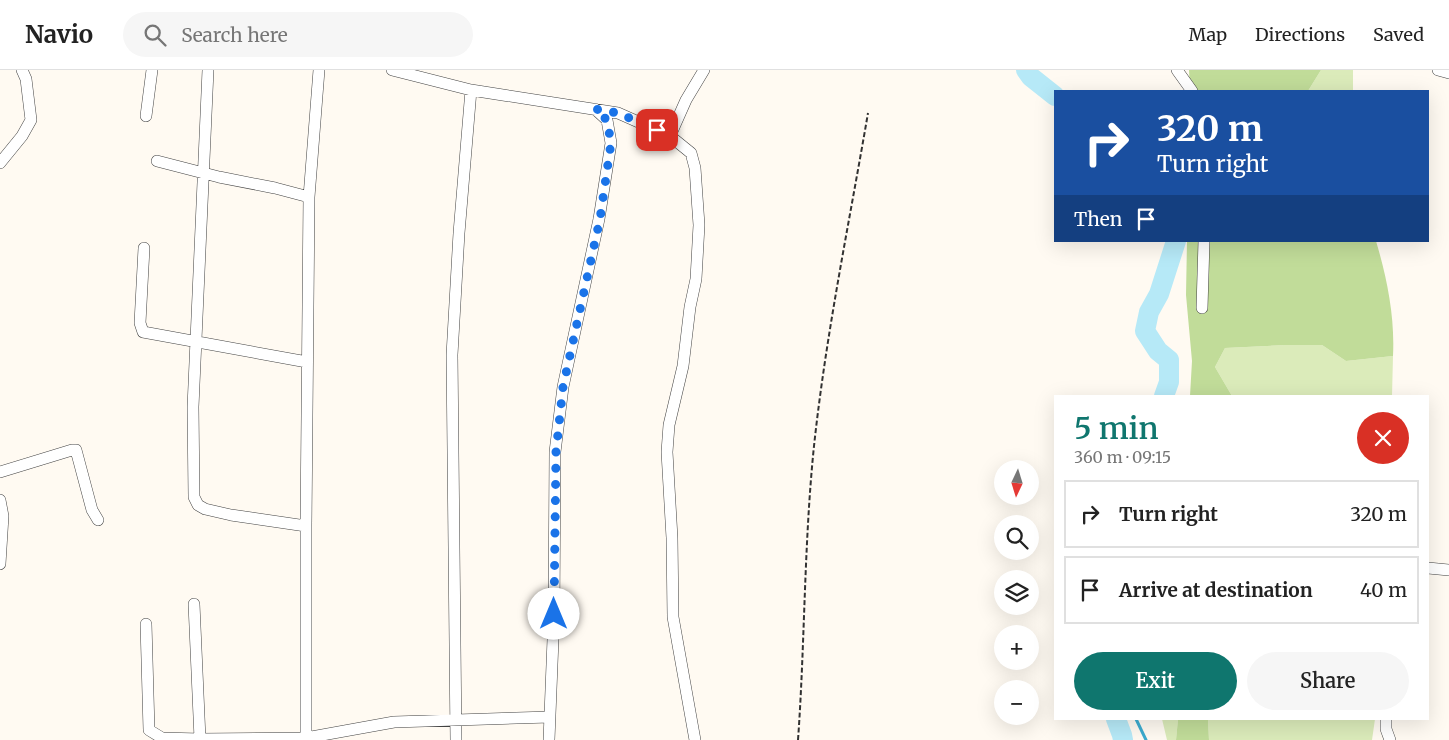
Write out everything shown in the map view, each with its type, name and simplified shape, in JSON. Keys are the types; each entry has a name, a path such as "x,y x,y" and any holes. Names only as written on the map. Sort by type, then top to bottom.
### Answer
{"street":[{"path":"0,163 22,136 31,120 26,79 22,70"},
{"path":"146,116 152,70"},
{"path":"208,70 193,408 194,497 198,505 205,509 231,515 306,526"},
{"path":"306,739 309,197 319,70"},
{"path":"392,70 471,90 618,113 670,136 691,153 695,168 698,225 696,278 690,307 683,366 668,425 667,452 672,538 673,617 695,740"},
{"path":"670,136 686,100 704,70"},
{"path":"1177,70 1191,90"},
{"path":"1438,70 1449,73"},
{"path":"456,740 452,354 459,233 471,90"},
{"path":"549,740 554,614 556,452 563,387 600,219 611,143 607,120 595,109"},
{"path":"157,161 309,197"},
{"path":"1202,308 1204,242"},
{"path":"144,248 140,323 143,332 307,362"},
{"path":"0,472 76,450 92,510 98,520"},
{"path":"0,500 3,516 0,564"},
{"path":"1429,568 1449,570"},
{"path":"194,604 200,739"},
{"path":"146,624 149,730 162,738 306,739 394,722 550,717"},
{"path":"1386,720 1386,729 1390,740"}],"path":[{"path":"798,740 803,667 806,540 814,445 824,369 868,113"}],"green space":[{"path":"1189,70 1321,70 1309,90 1190,90"},
{"path":"1321,70 1353,70 1353,90 1309,90"},
{"path":"1187,242 1376,242 1384,269 1389,298 1393,327 1393,356 1346,361 1322,345 1225,348 1215,367 1231,395 1190,395 1192,361 1186,295"},
{"path":"1322,345 1346,361 1393,356 1392,395 1231,395 1215,367 1225,348"},
{"path":"1162,720 1178,720 1176,740 1167,740"},
{"path":"1178,720 1208,720 1209,740 1176,740"},
{"path":"1208,720 1375,720 1372,740 1209,740"}],"waterway":[{"path":"1026,70 1031,77 1054,95"},
{"path":"1164,395 1169,382 1169,360 1158,351 1145,331 1149,312 1159,294 1176,242"},
{"path":"1116,720 1123,740"},
{"path":"1136,720 1146,740"}],"route":[{"path":"554,614 556,452 563,387 600,219 611,143 607,120 595,109 618,113 657,130"}]}
